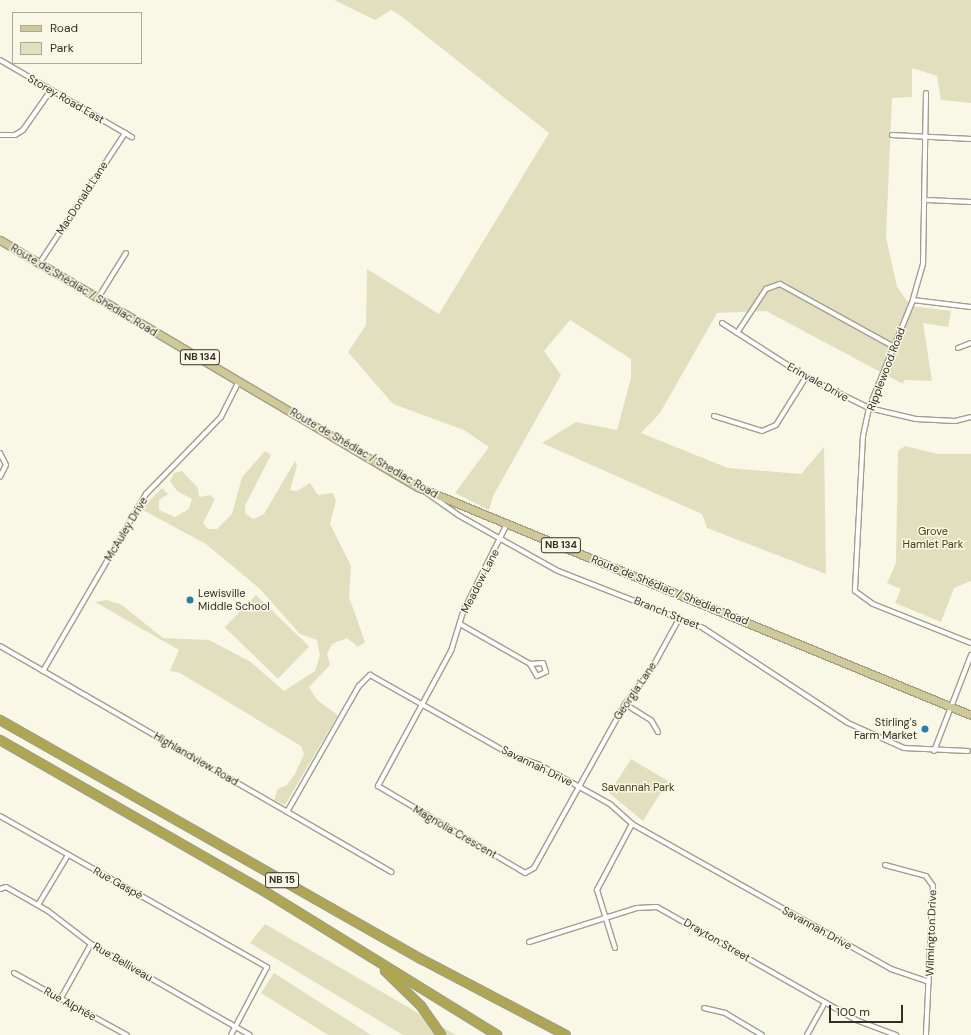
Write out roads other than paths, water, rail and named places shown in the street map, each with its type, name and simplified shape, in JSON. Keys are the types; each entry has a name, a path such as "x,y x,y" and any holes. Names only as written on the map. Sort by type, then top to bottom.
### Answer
{"highway":[{"name":"NB 15","path":"0,720 423,960 566,1035"},
{"name":"NB 15","path":"0,740 264,891 497,1035"},
{"path":"364,953 421,1006 441,1035"}],"main road":[{"name":"Route de Shédiac / Shediac Road","path":"0,240 418,487 704,602 951,708 971,715"}],"street":[{"name":"Storey Road East","path":"0,61 132,137"},
{"path":"0,135 16,135 24,130 51,90"},
{"name":"Ripplewood Road","path":"926,93 925,135 927,200 923,264 913,300 869,408 863,436 855,591 873,604 971,643"},
{"name":"MacDonald Lane","path":"40,264 125,133"},
{"path":"892,134 971,139"},
{"path":"927,200 971,202"},
{"path":"98,298 126,253"},
{"path":"737,333 766,289 780,284 894,347"},
{"path":"913,300 971,307"},
{"name":"Erinvale Drive","path":"722,323 806,377 869,408 916,419 955,421 971,418"},
{"path":"958,348 971,343"},
{"path":"714,416 762,431 776,425 806,377"},
{"name":"McAuley Drive","path":"43,671 146,494 221,416 240,381"},
{"path":"0,453 6,465 0,477"},
{"name":"Branch Street","path":"418,487 501,541 582,582 680,617 718,637 848,723 904,748 934,751 968,751"},
{"name":"Meadow Lane","path":"422,703 452,649 463,612 501,541 507,524"},
{"name":"Georgia Lane","path":"579,787 625,704 651,670 680,617"},
{"path":"460,624 530,664 537,676 546,672 543,663 530,664"},
{"name":"Highlandview Road","path":"0,646 391,872"},
{"path":"934,751 971,655"},
{"name":"Savannah Drive","path":"287,812 366,676 374,676 513,756 579,787 610,804 632,824 891,969 929,982"},
{"name":"Magnolia Crescent","path":"422,703 378,786 525,873 534,868 579,787"},
{"path":"625,704 651,720 658,732"},
{"name":"Rue Gaspé","path":"0,816 267,968 236,1027"},
{"path":"615,948 604,918 598,887 632,824"},
{"path":"38,906 68,854"},
{"name":"Wilmington Drive","path":"885,865 926,876 933,884 926,1035"},
{"name":"Rue Belliveau","path":"0,889 6,887 38,906 91,944 250,1035"},
{"name":"Drayton Street","path":"529,942 645,906 664,910 861,1023 896,1035"},
{"path":"61,998 91,944"},
{"name":"Rue Alphée","path":"14,972 126,1035"},
{"path":"807,1035 825,1003"},
{"path":"704,1008 725,1013 762,1035"},
{"path":"231,1035 236,1027"}],"place":[{"name":"Lewisville Middle School","path":"190,600"},
{"name":"Stirling's Farm Market","path":"925,729"}],"park label":[{"name":"Grove Hamlet Park","path":"933,538"},
{"name":"Savannah Park","path":"638,787"}]}
